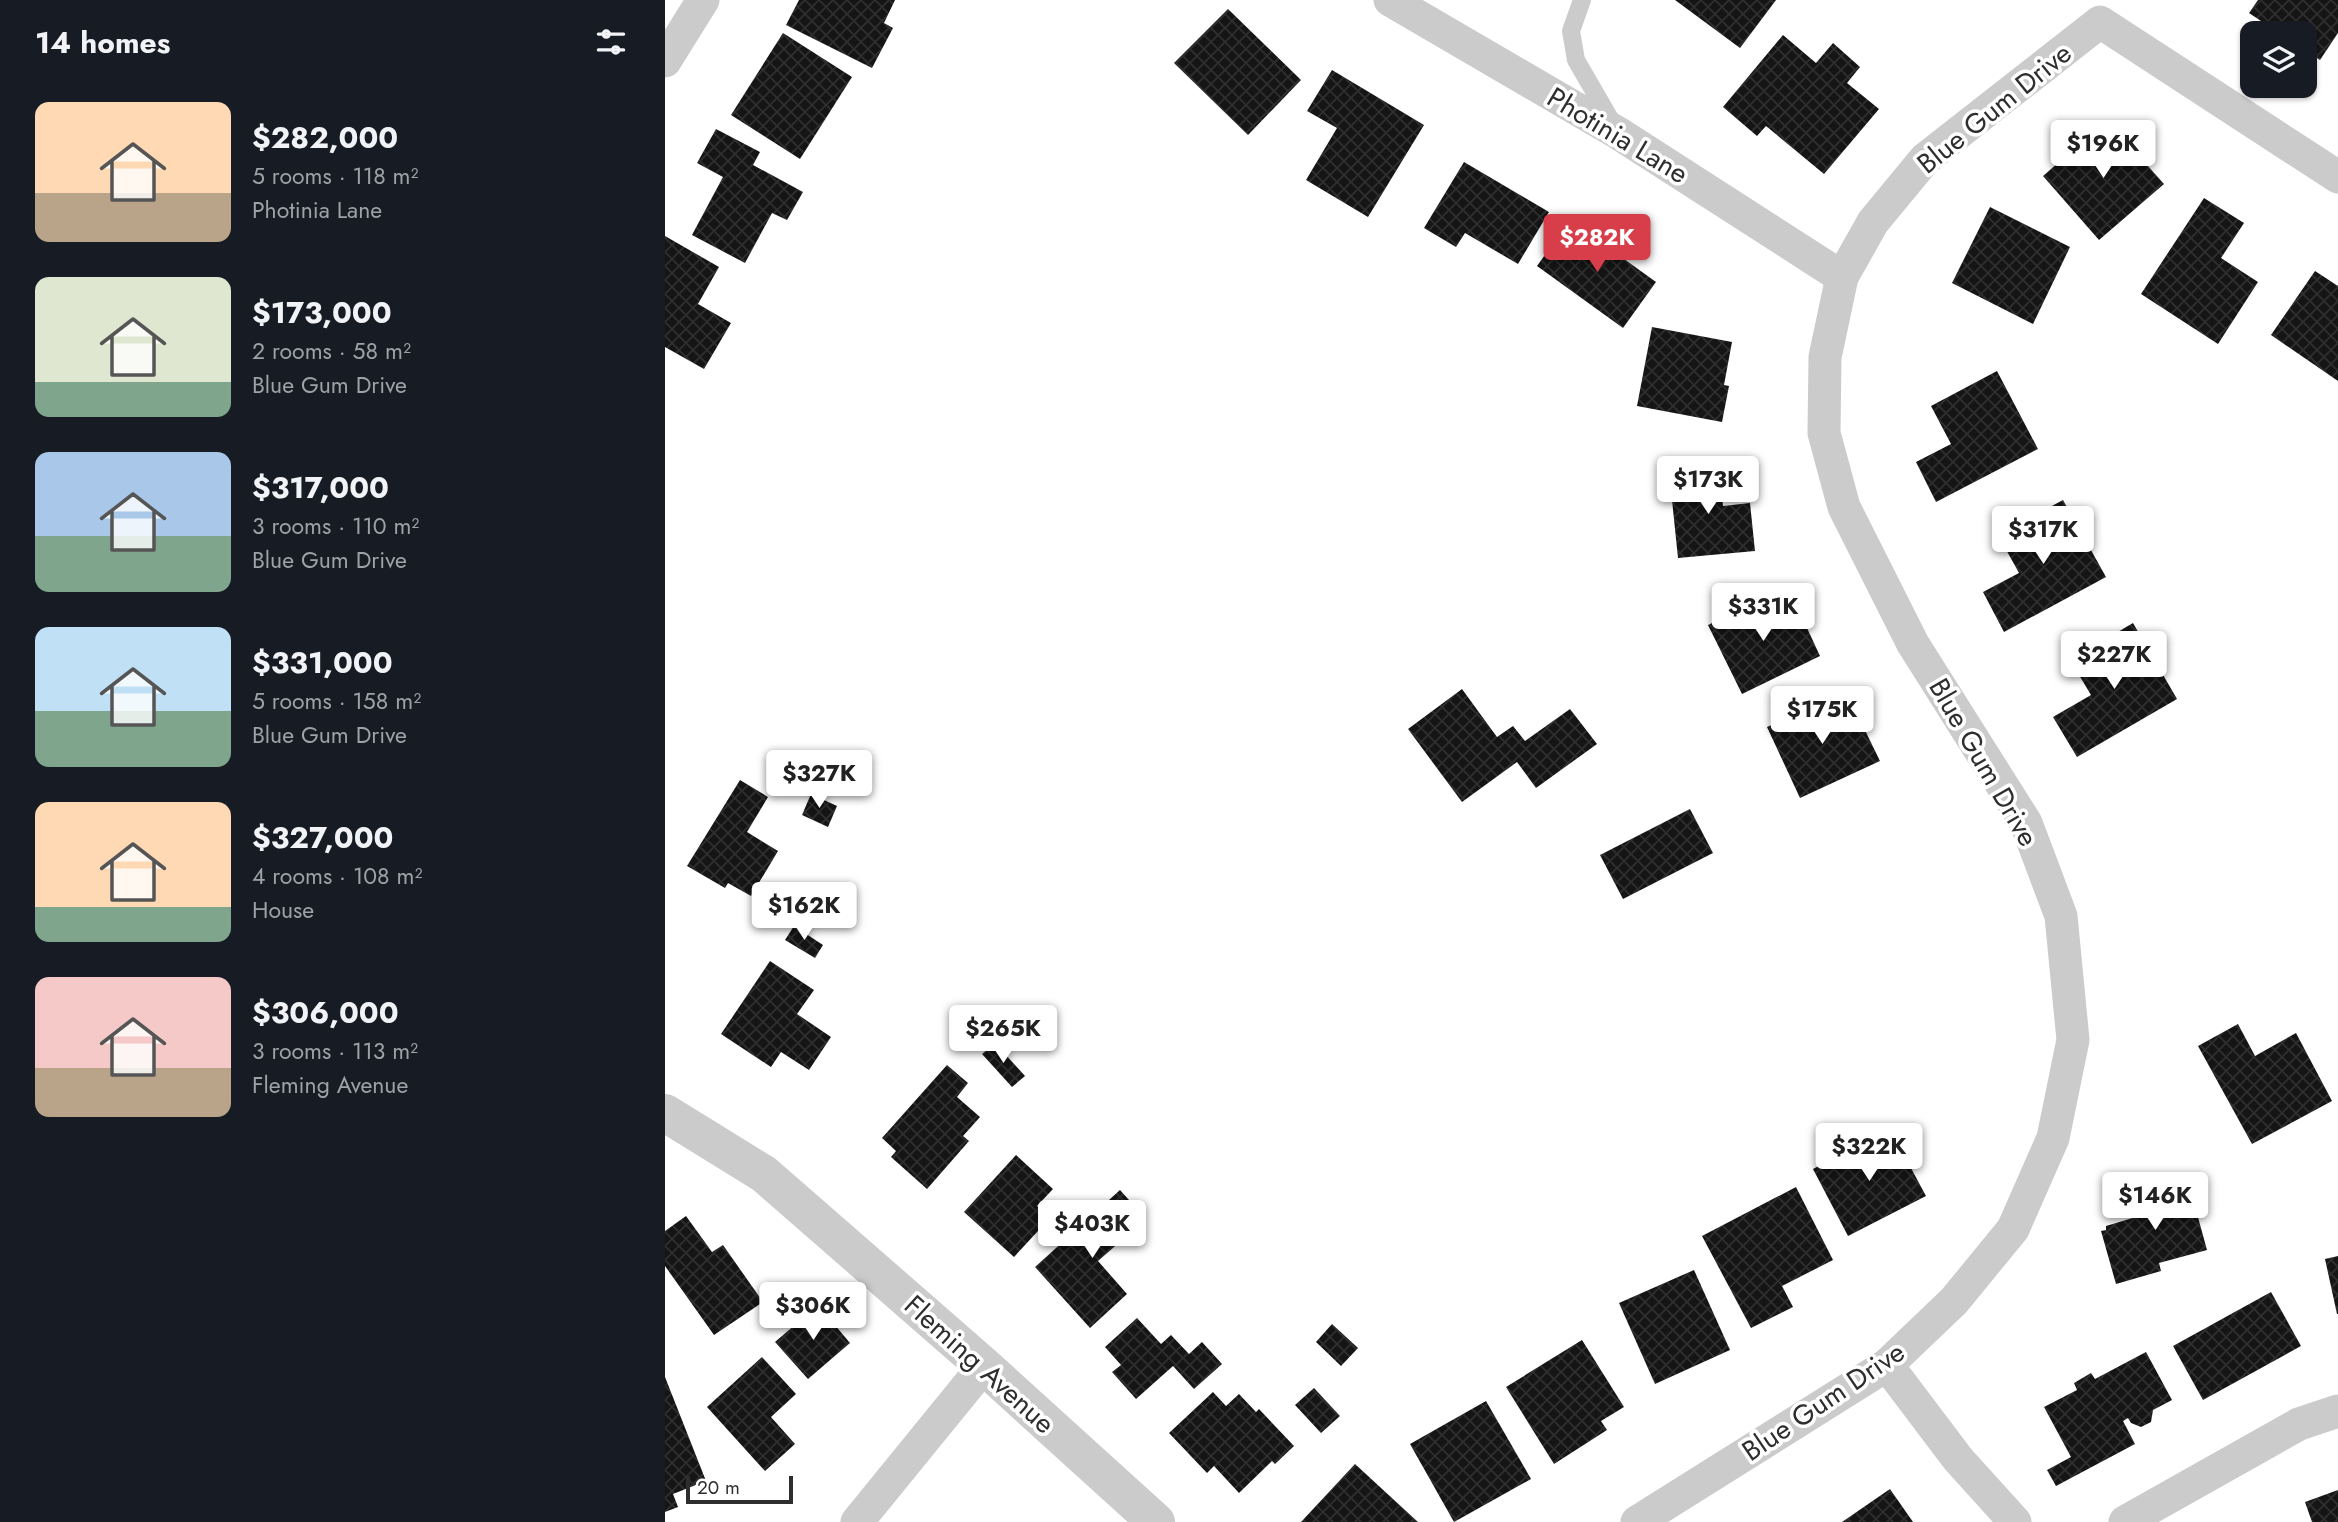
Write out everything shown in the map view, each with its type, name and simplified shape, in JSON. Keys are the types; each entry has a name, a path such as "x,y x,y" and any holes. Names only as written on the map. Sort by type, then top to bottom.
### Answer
{"street":[{"path":"665,61 703,0"},
{"name":"Photinia Lane","path":"1390,0 1618,133 1842,277"},
{"name":"Blue Gum Drive","path":"1637,1522 1887,1364 1954,1301 2013,1229 2053,1138 2073,1040 2061,916 2026,823 1913,644 1844,507 1824,433 1825,357 1842,277 1873,222 1925,159 2100,22 2338,177"},
{"name":"Fleming Avenue","path":"665,1114 764,1174 984,1366 1156,1522"},
{"path":"1887,1364 1958,1459 2015,1522"},
{"path":"857,1522 984,1366"},
{"path":"2125,1522 2299,1424 2338,1412"}],"lane":[{"path":"1582,0 1571,31 1576,60 1618,133"}],"building":[{"path":"799,0 895,0 884,23 893,28 872,68 786,25"},
{"path":"1675,0 1776,0 1740,48"},
{"path":"2258,0 2338,0 2338,33 2320,60 2317,58 2317,21 2261,21 2249,13"},
{"path":"1228,9 1301,80 1248,135 1174,63"},
{"path":"783,33 852,77 800,159 731,115"},
{"path":"1783,35 1816,63 1833,43 1860,67 1847,83 1879,109 1824,174 1766,126 1757,136 1723,107"},
{"path":"1332,70 1424,125 1368,217 1306,180 1337,128 1307,111"},
{"path":"2107,120 2164,184 2099,240 2043,176"},
{"path":"716,129 760,152 753,165 803,192 787,220 772,213 745,263 692,235 723,177 697,163"},
{"path":"1464,162 1549,212 1518,264 1465,233 1456,247 1424,228"},
{"path":"2204,198 2244,223 2221,258 2258,282 2218,344 2141,294"},
{"path":"1990,207 2070,247 2033,324 1952,283"},
{"path":"1570,220 1656,282 1623,328 1537,266"},
{"path":"665,236 719,267 698,304 731,323 704,369 665,347"},
{"path":"2315,271 2338,286 2338,381 2271,335"},
{"path":"1652,327 1732,342 1724,385 1729,386 1722,422 1637,406"},
{"path":"1997,371 2038,449 1936,502 1916,462 1951,444 1931,406"},
{"path":"1719,465 1723,506 1750,503 1755,551 1678,558 1669,471"},
{"path":"2063,500 2106,577 2004,632 1983,592 2019,573 1998,535"},
{"path":"1776,593 1790,621 1801,615 1820,656 1742,694 1708,625"},
{"path":"2133,623 2177,699 2077,757 2053,717 2091,695 2070,660"},
{"path":"1462,689 1497,737 1513,726 1525,741 1570,709 1597,744 1536,788 1517,762 1462,802 1408,729"},
{"path":"1835,695 1849,725 1860,720 1880,761 1800,798 1767,727"},
{"path":"740,780 768,797 747,832 778,851 751,896 728,883 725,888 687,866"},
{"path":"811,794 837,806 828,827 802,815"},
{"path":"1690,809 1713,853 1623,899 1600,855"},
{"path":"794,926 823,945 815,958 785,940"},
{"path":"770,961 814,990 797,1014 831,1037 809,1070 781,1052 771,1067 721,1034"},
{"path":"2238,1024 2255,1056 2296,1033 2332,1101 2252,1144 2198,1046"},
{"path":"995,1043 1025,1076 1012,1087 982,1054"},
{"path":"947,1065 968,1083 957,1097 980,1117 963,1136 969,1141 927,1189 891,1157 896,1151 882,1138"},
{"path":"1890,1129 1926,1196 1848,1236 1813,1169"},
{"path":"1016,1155 1053,1189 1037,1206 1050,1218 1014,1257 964,1212"},
{"path":"2187,1177 2207,1250 2159,1263 2161,1271 2116,1284 2101,1231 2106,1230 2106,1226 2146,1214 2139,1190"},
{"path":"1796,1187 1833,1260 1782,1286 1793,1307 1751,1328 1702,1236"},
{"path":"1120,1190 1146,1219 1098,1261 1127,1294 1090,1328 1035,1267"},
{"path":"686,1216 712,1252 723,1245 763,1302 714,1335 665,1266 665,1231"},
{"path":"2338,1256 2338,1314 2337,1314 2325,1259"},
{"path":"1694,1270 1730,1350 1655,1384 1619,1303"},
{"path":"2271,1292 2301,1346 2203,1400 2173,1346"},
{"path":"818,1305 850,1343 808,1379 775,1342"},
{"path":"1137,1318 1161,1344 1171,1335 1189,1354 1202,1342 1222,1364 1194,1389 1173,1366 1136,1399 1112,1372 1121,1365 1105,1347"},
{"path":"1332,1324 1358,1348 1341,1366 1316,1342"},
{"path":"1582,1340 1624,1407 1601,1421 1607,1430 1554,1464 1506,1387"},
{"path":"2146,1352 2172,1400 2153,1410 2151,1422 2141,1427 2131,1423 2128,1418 2123,1421 2135,1444 2056,1486 2047,1470 2071,1457 2044,1407 2077,1390 2074,1383 2091,1373 2095,1379"},
{"path":"762,1357 796,1394 771,1417 795,1444 765,1471 707,1407"},
{"path":"665,1377 706,1481 673,1494 678,1507 665,1512"},
{"path":"1314,1388 1340,1416 1321,1433 1295,1405"},
{"path":"1213,1392 1226,1406 1239,1394 1256,1412 1259,1409 1294,1446 1275,1464 1272,1461 1239,1493 1214,1466 1207,1473 1169,1433"},
{"path":"1486,1401 1531,1479 1454,1522 1410,1444"},
{"path":"1355,1464 1418,1522 1301,1522"},
{"path":"1890,1489 1913,1522 1842,1522"},
{"path":"2338,1490 2338,1522 2312,1522 2305,1502"}]}
